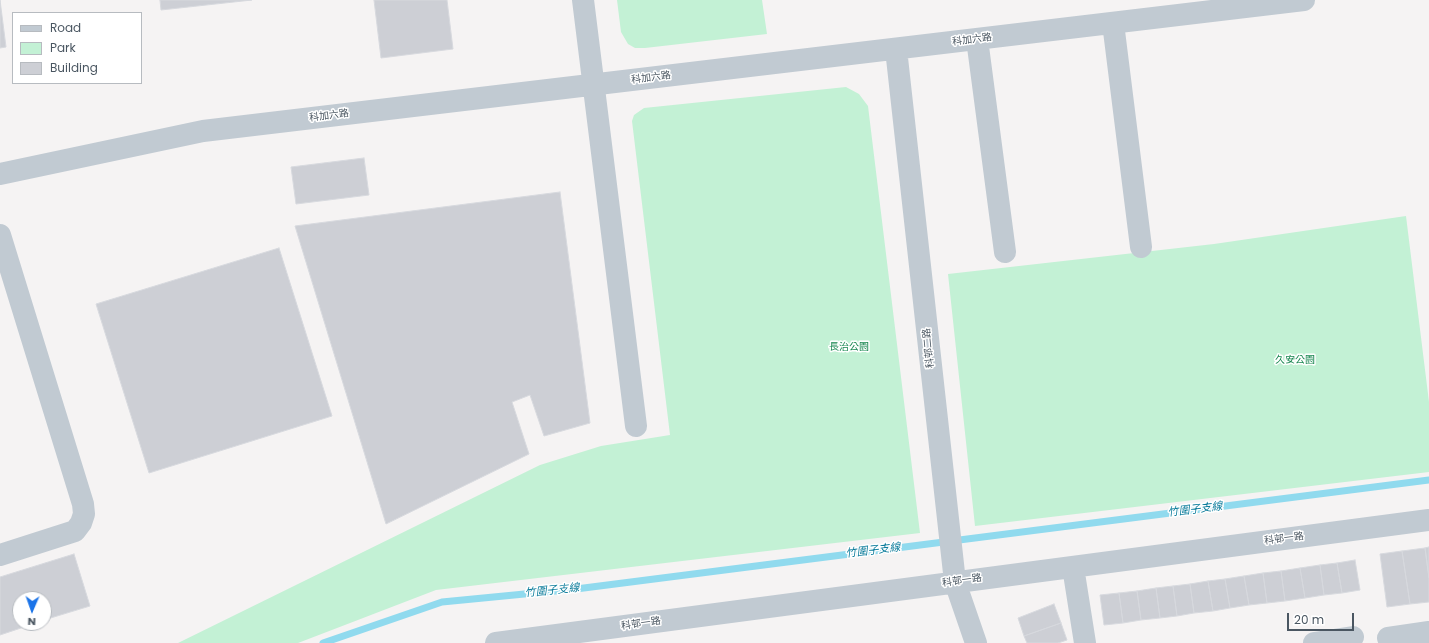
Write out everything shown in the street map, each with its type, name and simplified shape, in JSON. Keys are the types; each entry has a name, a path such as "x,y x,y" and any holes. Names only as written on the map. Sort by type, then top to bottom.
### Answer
{"street":[{"path":"583,0 636,426"},
{"name":"科加六路","path":"0,174 203,131 1304,0"},
{"path":"1113,23 1141,247"},
{"path":"977,39 1005,252"},
{"name":"科邨二路","path":"896,49 954,582 976,643"},
{"path":"0,235 3,257 83,504 84,514 82,523 75,531 0,555"},
{"name":"科邨一路","path":"504,642 1429,520"},
{"path":"1073,566 1085,643"},
{"path":"1388,638 1429,632"},
{"path":"1314,643 1353,637"}],"green space":[{"path":"617,0 762,0 767,34 635,48 628,44 621,32"},
{"name":"長治公園","path":"846,87 859,94 868,106 920,533 436,590 298,643 178,643 540,465 601,446 670,435 632,121 634,115 644,108"},
{"name":"久安公園","path":"1406,216 1429,402 1429,472 975,526 948,274 1214,244"}],"building":[{"path":"0,0 6,47 0,48"},
{"path":"160,0 252,0 161,10"},
{"path":"374,0 447,0 453,49 381,58"},
{"path":"364,158 369,195 296,204 291,167"},
{"path":"560,192 590,423 544,436 530,395 512,402 529,454 386,524 295,226"},
{"path":"279,248 332,416 149,473 96,304"},
{"path":"1429,547 1429,578 1425,548"},
{"path":"1425,548 1429,578 1429,602 1410,604 1402,551"},
{"path":"1402,551 1410,604 1387,607 1380,554"},
{"path":"74,554 90,606 52,618 52,591 12,591 12,631 0,635 0,577"},
{"path":"1355,560 1360,590 1342,593 1337,563"},
{"path":"1337,563 1342,593 1324,595 1320,565"},
{"path":"1320,565 1324,595 1305,598 1300,568"},
{"path":"1300,568 1305,598 1285,601 1281,571"},
{"path":"1281,571 1285,601 1267,603 1263,573"},
{"path":"1263,573 1267,603 1249,605 1244,576"},
{"path":"1244,576 1249,605 1230,608 1225,579"},
{"path":"1225,579 1230,608 1213,611 1208,581"},
{"path":"1208,581 1213,611 1194,613 1190,584"},
{"path":"1190,584 1194,613 1177,616 1173,586"},
{"path":"1173,586 1177,616 1160,618 1156,588"},
{"path":"1156,588 1160,618 1141,620 1137,591"},
{"path":"1137,591 1141,620 1123,623 1119,593"},
{"path":"1119,593 1123,623 1104,625 1100,595"},
{"path":"1054,604 1061,623 1024,636 1018,618"},
{"path":"1061,623 1067,640 1058,643 1027,643 1024,636"}],"waterway":[{"name":"竹圍子支線","path":"323,643 442,602 576,589 1429,480"}]}
